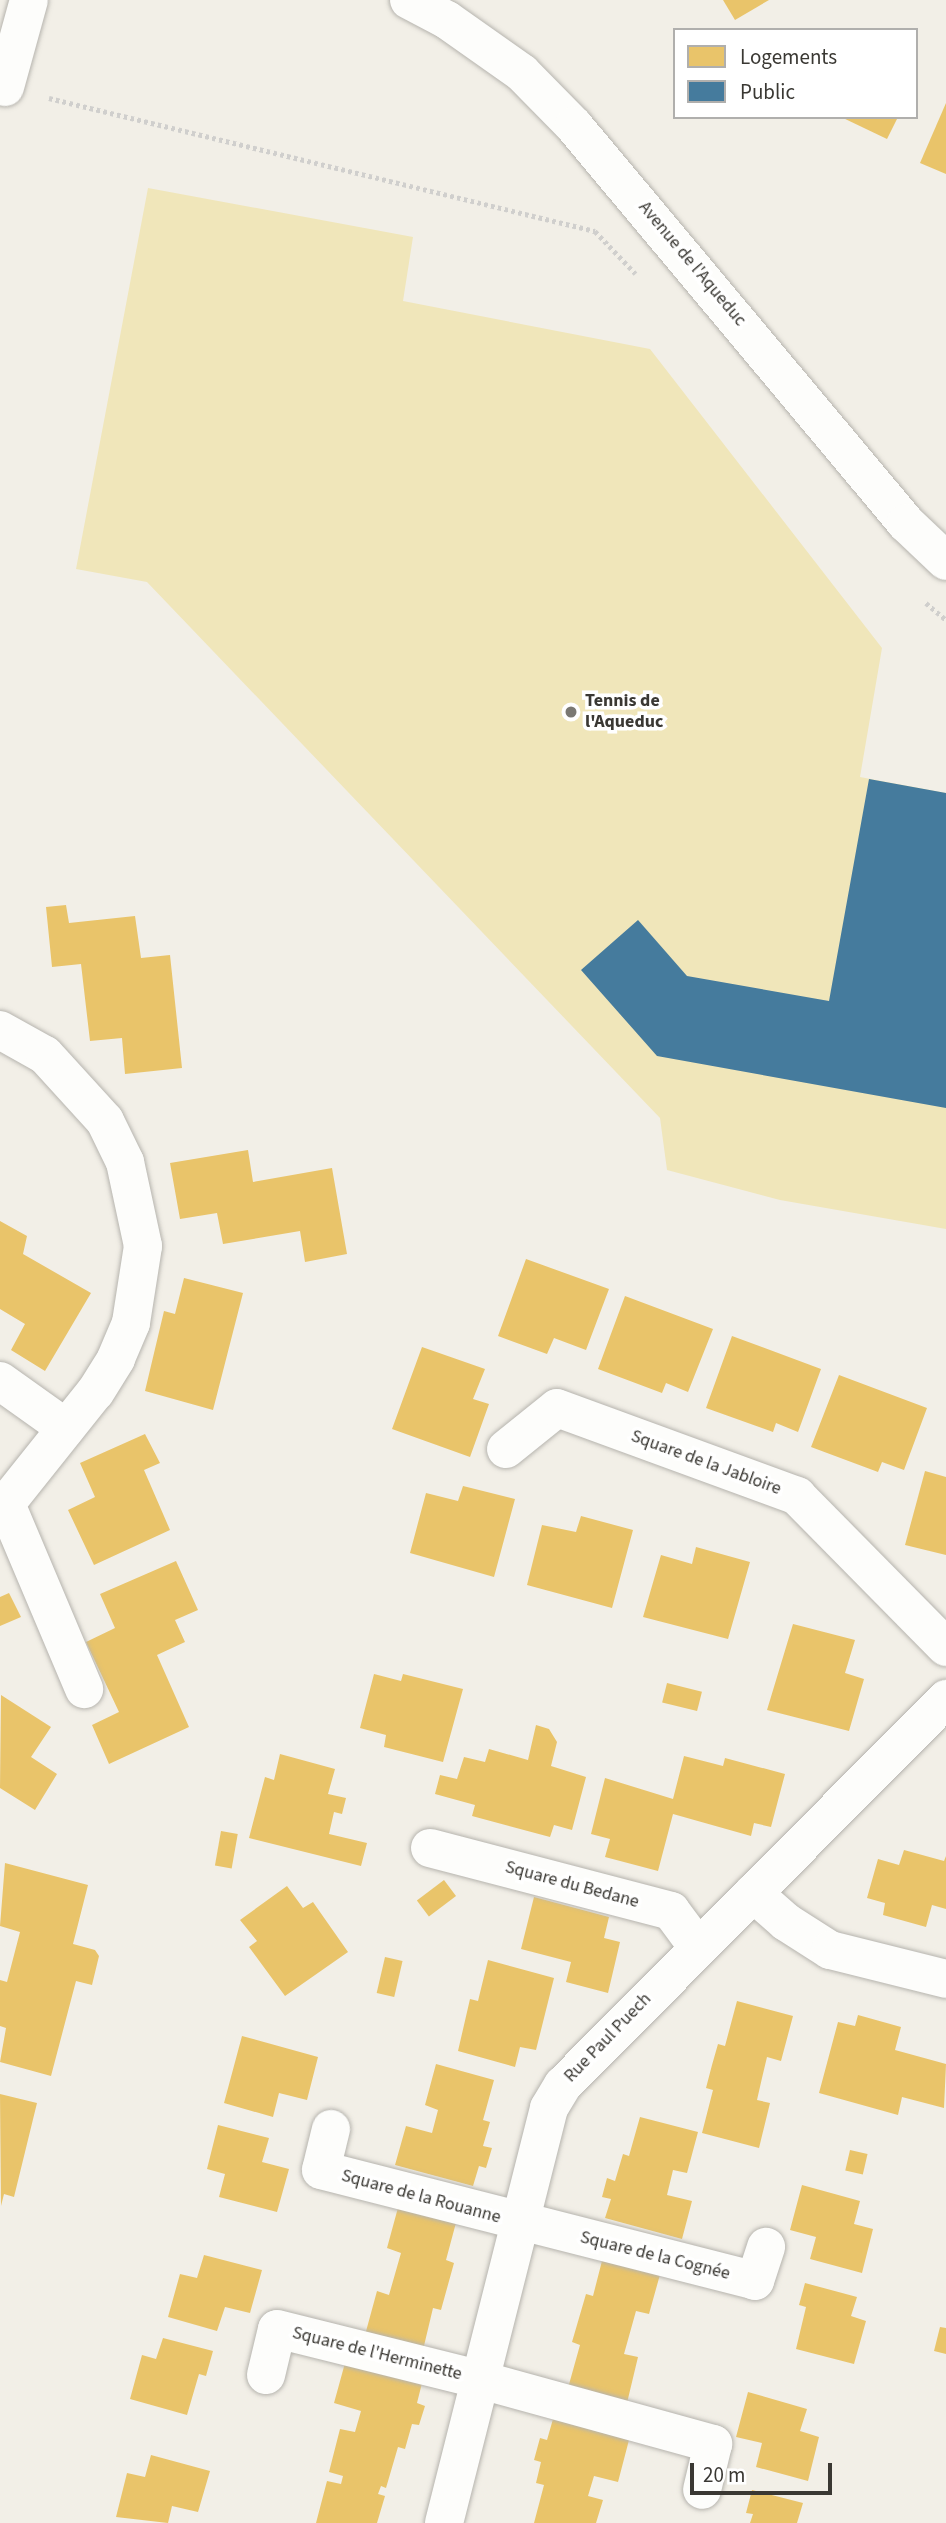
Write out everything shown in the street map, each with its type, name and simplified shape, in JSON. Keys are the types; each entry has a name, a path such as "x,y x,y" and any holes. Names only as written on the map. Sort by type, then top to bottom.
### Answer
{"street":[{"path":"5,87 29,0"},
{"name":"Avenue de l'Aqueduc","path":"409,0 447,20 522,73 574,126 672,238 906,523 946,561"},
{"path":"0,1030 45,1055 105,1121 125,1162 137,1204 142,1246 131,1323 95,1392 3,1507 84,1689"},
{"path":"0,1381 66,1429"},
{"name":"Square de la Jabloire","path":"506,1448 557,1408 797,1496 946,1647"},
{"name":"Rue Paul Puech","path":"444,2523 549,2108 563,2085 697,1946 946,1699"},
{"name":"Square du Bedane","path":"430,1848 671,1911 697,1946"},
{"path":"753,1893 786,1922 830,1950 946,1979"},
{"name":"Square de la Rouanne","path":"331,2129 321,2170 521,2224"},
{"name":"Square de la Cognée","path":"521,2224 755,2281 766,2247"},
{"name":"Square de l'Herminette","path":"266,2375 277,2329 481,2380"},
{"path":"481,2380 713,2444 702,2490"}],"path":[{"path":"5,87 595,231"}],"shaded area":[{"name":"Tennis de l'Aqueduc","path":"148,188 413,237 403,301 650,349 882,648 860,777 946,793 946,1229 780,1200 667,1170 660,1118 147,582 76,569"}],"building: Logements":[{"path":"723,0 769,0 735,20"},
{"path":"946,103 946,174 920,163"},
{"path":"845,119 897,119 887,139"},
{"path":"66,905 69,923 135,916 141,958 170,955 182,1068 125,1074 122,1038 90,1041 81,964 52,967 46,907"},
{"path":"248,1150 253,1182 332,1168 347,1254 305,1262 300,1231 223,1244 217,1213 180,1219 170,1163"},
{"path":"0,1221 27,1236 23,1254 91,1293 45,1371 11,1350 25,1324 0,1309"},
{"path":"526,1259 609,1289 586,1350 554,1338 547,1354 498,1336"},
{"path":"184,1278 243,1293 213,1410 145,1391 164,1311 175,1314"},
{"path":"625,1296 713,1329 688,1392 666,1383 662,1393 598,1369"},
{"path":"732,1336 821,1369 798,1432 776,1423 773,1432 706,1408"},
{"path":"422,1347 485,1369 473,1399 489,1404 470,1457 392,1429"},
{"path":"839,1375 927,1408 904,1470 882,1462 878,1472 811,1447"},
{"path":"145,1434 160,1463 144,1470 170,1530 94,1565 68,1510 95,1497 80,1463"},
{"path":"925,1471 946,1477 946,1555 905,1545"},
{"path":"463,1486 515,1499 494,1577 410,1553 426,1493 458,1501"},
{"path":"581,1516 633,1530 612,1608 527,1585 542,1525 576,1532"},
{"path":"696,1547 750,1562 728,1639 643,1617 661,1555 692,1564"},
{"path":"176,1561 198,1610 175,1620 185,1642 157,1655 189,1727 109,1764 92,1725 119,1712 86,1642 115,1628 100,1594"},
{"path":"9,1593 21,1617 0,1626 0,1597"},
{"path":"793,1624 855,1640 845,1673 864,1679 849,1731 767,1710"},
{"path":"374,1674 401,1681 403,1674 463,1689 443,1762 384,1747 386,1735 360,1728"},
{"path":"667,1683 702,1692 697,1711 662,1702"},
{"path":"1,1695 51,1727 31,1757 57,1774 35,1810 0,1788"},
{"path":"536,1725 549,1729 557,1742 551,1766 586,1777 572,1830 554,1825 550,1837 472,1816 475,1805 435,1794 440,1775 457,1779 464,1757 485,1762 489,1749 528,1760"},
{"path":"280,1754 335,1769 328,1794 346,1798 342,1814 334,1812 329,1834 367,1843 361,1866 249,1838 265,1777 274,1780"},
{"path":"684,1756 723,1766 725,1758 785,1774 771,1827 754,1823 751,1836 673,1814 658,1871 605,1857 610,1839 591,1834 605,1778 673,1799"},
{"path":"221,1831 238,1834 232,1868 215,1865"},
{"path":"904,1850 944,1861 946,1856 946,1909 932,1905 926,1927 883,1915 885,1903 867,1898 878,1859 899,1865"},
{"path":"5,1863 88,1885 73,1944 95,1950 99,1956 92,1985 76,1981 51,2076 0,2062 6,2028 0,2026 0,1980 7,1982 20,1932 0,1926"},
{"path":"444,1880 456,1896 429,1916 417,1900"},
{"path":"287,1886 303,1908 313,1902 348,1952 285,1996 249,1947 257,1941 240,1920"},
{"path":"534,1897 609,1917 604,1938 620,1942 608,1993 566,1982 571,1962 521,1949"},
{"path":"385,1957 403,1961 394,1997 377,1993"},
{"path":"488,1960 554,1978 536,2050 520,2047 515,2067 458,2051 470,1999 478,2001"},
{"path":"737,2001 793,2016 781,2061 767,2057 757,2100 770,2103 759,2148 702,2133 713,2090 706,2088 712,2065 718,2044 725,2046"},
{"path":"858,2015 901,2027 895,2050 946,2064 944,2108 902,2097 898,2115 819,2093 838,2022 855,2026"},
{"path":"242,2036 318,2057 307,2100 279,2093 273,2117 224,2103"},
{"path":"436,2064 494,2080 483,2120 490,2122 483,2146 492,2148 486,2168 479,2166 473,2186 395,2165 406,2126 432,2133 438,2110 425,2105"},
{"path":"0,2094 37,2103 14,2197 4,2194 1,2206"},
{"path":"640,2117 698,2132 687,2173 673,2170 667,2195 692,2201 682,2239 605,2218 611,2199 602,2197 607,2178 615,2181 623,2154 629,2156"},
{"path":"218,2125 269,2138 262,2162 289,2169 277,2212 219,2197 225,2174 207,2169"},
{"path":"850,2150 868,2154 863,2175 845,2170"},
{"path":"802,2185 860,2201 854,2224 873,2229 862,2273 810,2259 816,2237 790,2230"},
{"path":"399,2204 457,2219 446,2260 454,2263 441,2310 433,2308 423,2350 365,2335 377,2291 389,2295 401,2253 387,2248"},
{"path":"204,2255 262,2270 250,2313 225,2307 217,2331 168,2317 180,2274 197,2278"},
{"path":"603,2257 661,2271 649,2314 636,2311 624,2354 638,2357 627,2403 568,2388 580,2345 572,2342 586,2294 593,2296"},
{"path":"805,2283 857,2297 851,2316 866,2321 854,2364 796,2349 806,2307 799,2305"},
{"path":"940,2327 946,2328 946,2354 934,2351"},
{"path":"163,2338 213,2351 206,2376 199,2374 187,2415 130,2399 142,2355 156,2359"},
{"path":"345,2363 422,2383 417,2403 425,2406 419,2425 412,2424 405,2449 398,2447 386,2488 381,2486 378,2494 385,2496 377,2523 316,2523 327,2481 341,2484 343,2476 329,2472 340,2429 355,2432 361,2411 334,2403"},
{"path":"748,2392 807,2409 800,2431 819,2437 808,2481 756,2467 762,2443 736,2437"},
{"path":"553,2419 629,2440 618,2482 594,2476 588,2496 603,2500 596,2523 534,2523 544,2485 536,2483 541,2462 534,2460 540,2438 547,2440"},
{"path":"151,2455 210,2471 198,2512 172,2506 168,2523 116,2517 127,2473 145,2477"},
{"path":"752,2490 803,2503 797,2523 750,2523 753,2514 746,2513"}],"building: Public":[{"path":"869,779 946,793 946,1108 657,1056 581,970 638,920 687,976 829,1001"}],"place":[{"name":"Tennis de l'Aqueduc","path":"571,712"}]}
